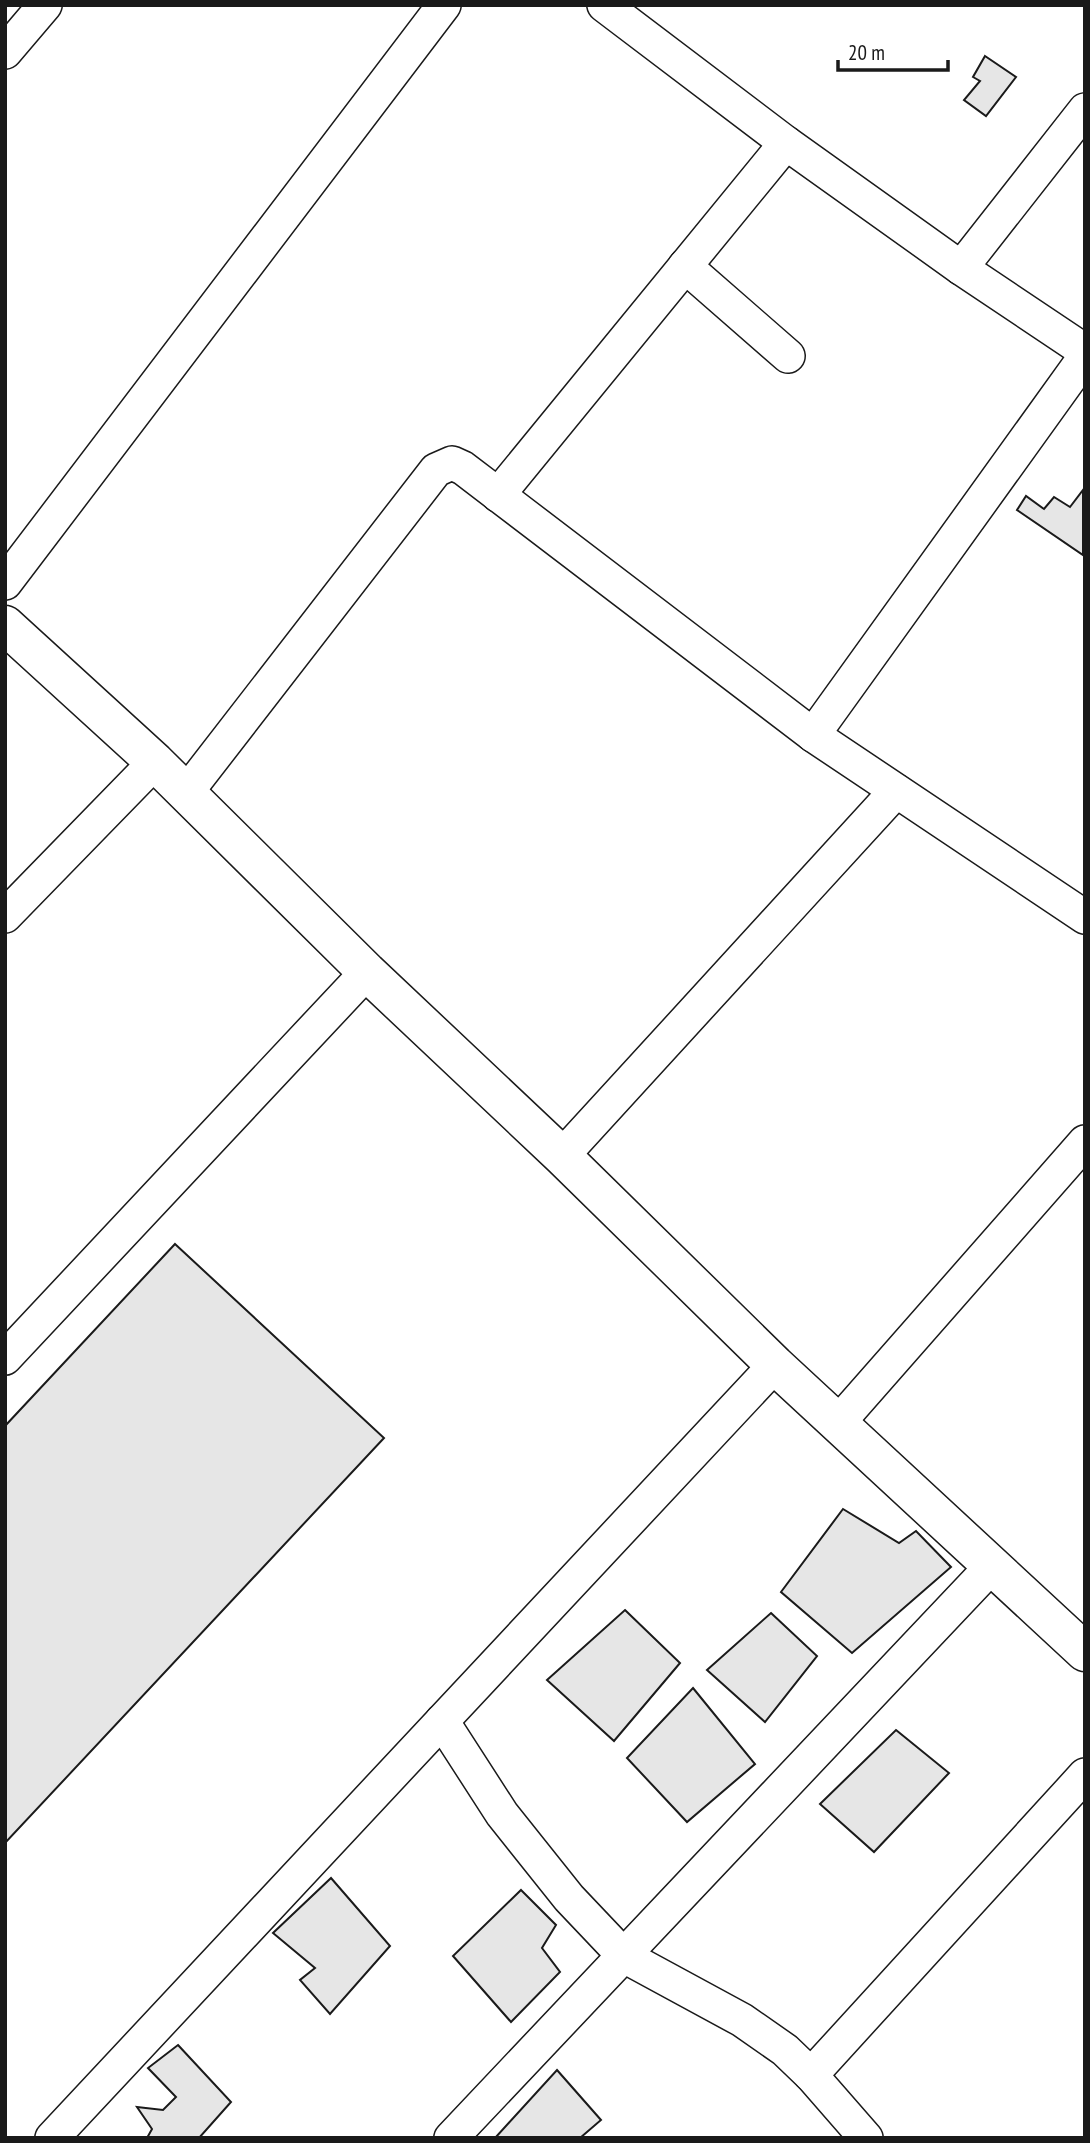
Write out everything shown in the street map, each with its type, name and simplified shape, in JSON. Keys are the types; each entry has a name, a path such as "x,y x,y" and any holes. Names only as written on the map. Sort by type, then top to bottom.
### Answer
{"street":[{"path":"5,52 44,5"},
{"path":"5,583 444,5"},
{"path":"619,9 786,143 961,268 1085,351"},
{"path":"961,268 1085,110"},
{"path":"498,495 786,143"},
{"path":"685,266 788,356"},
{"path":"813,735 1085,357"},
{"path":"186,793 436,470 452,463 463,468 813,735 1085,917"},
{"path":"5,625 155,762 367,972 562,1156 775,1365 1085,1652"},
{"path":"5,916 155,762"},
{"path":"562,1156 896,792"},
{"path":"12,1337 367,972"},
{"path":"838,1423 1085,1142"},
{"path":"52,2138 775,1365"},
{"path":"451,2138 991,1567"},
{"path":"442,1721 502,1814 569,1898 624,1956 742,2020 785,2050 811,2075 855,2134"},
{"path":"811,2075 1085,1774"}],"building":[{"path":"985,56 1016,77 986,116 964,100 980,81 973,77"},
{"path":"1083,490 1083,555 1017,510 1026,496 1044,509 1054,497 1070,507"},
{"path":"175,1244 384,1438 5,1843 5,1426"},
{"path":"843,1509 899,1543 916,1531 951,1567 852,1653 781,1592"},
{"path":"625,1610 680,1663 614,1741 547,1680"},
{"path":"771,1613 817,1656 765,1722 707,1670"},
{"path":"693,1688 755,1764 687,1822 627,1758"},
{"path":"896,1730 949,1773 874,1852 820,1804"},
{"path":"331,1878 390,1946 330,2014 300,1980 315,1968 273,1933"},
{"path":"521,1890 556,1925 542,1948 560,1972 511,2022 453,1956"},
{"path":"178,2045 231,2102 199,2138 147,2138 152,2129 137,2107 163,2110 176,2097 148,2068"},
{"path":"557,2070 601,2120 580,2138 495,2138"}]}
